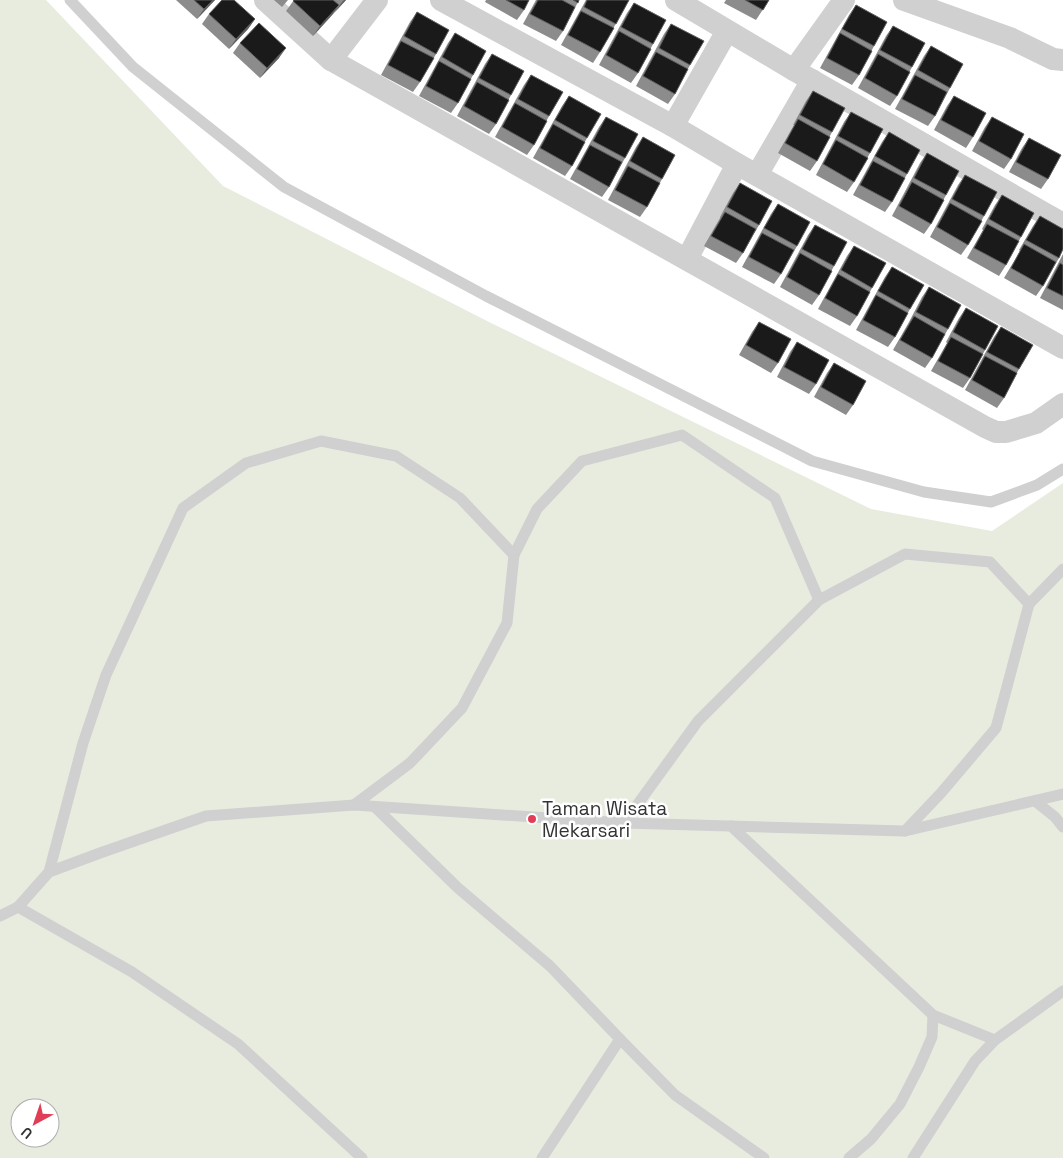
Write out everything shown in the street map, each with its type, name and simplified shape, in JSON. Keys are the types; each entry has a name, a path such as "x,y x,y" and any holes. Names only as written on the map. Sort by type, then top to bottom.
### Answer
{"street":[{"path":"265,0 332,60 996,432 1006,432 1036,423 1063,404"},
{"path":"332,60 376,0"},
{"path":"441,0 673,126 1063,348"},
{"path":"676,0 1063,224"},
{"path":"757,175 803,75 844,0"},
{"path":"904,0 1010,38 1053,60 1063,60"},
{"path":"673,126 727,31"},
{"path":"687,259 737,164"}],"lane":[{"path":"70,0 133,67 284,187 486,296 812,462 924,492 991,502 1037,485 1063,469"},
{"path":"354,805 410,763 462,708 506,623 514,555 537,509 582,461 682,435 775,498 819,600"},
{"path":"50,872 84,743 106,675 183,508 246,463 321,441 396,456 460,498 514,555"},
{"path":"624,822 698,721 819,600 906,554 990,562 1028,604"},
{"path":"905,831 941,793 996,728 1028,604 1063,569"},
{"path":"0,916 18,907 50,872 206,816 354,805 624,822 905,831 1063,794"},
{"path":"1034,801 1055,817 1063,827"},
{"path":"375,807 458,888 550,966 675,1095 764,1158"},
{"path":"731,826 934,1015 995,1040"},
{"path":"18,907 132,972 238,1044 362,1158"},
{"path":"913,1158 975,1061 995,1040 1063,990"},
{"path":"849,1158 871,1139 900,1104 932,1037 934,1015"},
{"path":"542,1158 620,1039"}],"shaded area":[{"name":"Taman Wisata Mekarsari","path":"0,0 46,0 223,186 489,322 871,509 992,531 1063,483 1063,1158 0,1158"}],"building":[{"path":"194,0 213,0 204,9"},
{"path":"222,0 234,0 255,19 236,39 209,14"},
{"path":"294,0 333,0 339,5 320,26"},
{"path":"506,0 529,0 524,10"},
{"path":"538,0 562,0 575,7 563,31 530,14"},
{"path":"587,0 629,0 616,24 584,7"},
{"path":"745,0 769,0 763,10"},
{"path":"634,3 666,20 653,44 621,27"},
{"path":"856,5 887,22 874,46 842,29"},
{"path":"581,11 614,28 600,52 568,35"},
{"path":"417,12 449,30 436,54 404,36"},
{"path":"259,23 286,48 267,68 240,43"},
{"path":"671,24 704,41 690,65 659,48"},
{"path":"893,26 925,43 912,67 880,50"},
{"path":"619,31 651,49 638,73 606,55"},
{"path":"455,33 486,51 473,75 442,57"},
{"path":"840,33 872,51 859,75 827,58"},
{"path":"401,41 434,58 420,82 388,65"},
{"path":"931,46 963,64 950,88 918,70"},
{"path":"656,52 688,69 675,94 643,76"},
{"path":"492,54 524,71 511,95 479,78"},
{"path":"878,54 910,72 897,96 865,78"},
{"path":"439,61 471,79 458,103 426,86"},
{"path":"531,75 563,92 549,116 518,99"},
{"path":"915,75 947,92 935,116 902,99"},
{"path":"477,82 509,100 496,124 464,106"},
{"path":"813,91 845,108 832,132 800,115"},
{"path":"569,96 601,114 587,138 555,120"},
{"path":"954,96 986,113 973,137 941,120"},
{"path":"515,103 547,121 534,145 502,127"},
{"path":"851,112 883,129 870,153 838,136"},
{"path":"606,117 638,134 625,158 593,141"},
{"path":"992,117 1024,134 1011,159 979,141"},
{"path":"798,119 830,137 817,161 785,143"},
{"path":"553,124 585,142 572,166 540,148"},
{"path":"889,132 920,150 907,174 875,156"},
{"path":"643,137 675,155 662,179 630,161"},
{"path":"1029,138 1061,155 1048,179 1016,162"},
{"path":"836,140 868,158 854,182 823,164"},
{"path":"590,145 622,162 609,187 577,169"},
{"path":"927,153 959,171 946,195 914,178"},
{"path":"873,161 905,178 892,202 860,185"},
{"path":"628,166 660,183 647,207 615,190"},
{"path":"965,175 997,192 984,216 952,199"},
{"path":"912,182 944,200 931,224 899,206"},
{"path":"740,183 772,201 759,225 727,207"},
{"path":"1002,195 1034,213 1021,237 989,219"},
{"path":"950,203 982,221 968,245 937,227"},
{"path":"778,204 810,222 797,246 764,228"},
{"path":"725,212 756,229 743,253 711,236"},
{"path":"1040,216 1063,229 1063,249 1059,258 1026,240"},
{"path":"987,224 1019,241 1006,265 974,248"},
{"path":"815,225 847,242 834,266 802,249"},
{"path":"762,233 794,250 781,274 749,257"},
{"path":"1024,244 1056,262 1043,286 1011,268"},
{"path":"854,246 886,263 872,288 841,270"},
{"path":"800,253 832,271 819,295 787,277"},
{"path":"1060,263 1063,265 1063,296 1047,288"},
{"path":"892,267 924,285 910,309 878,291"},
{"path":"838,274 870,292 857,316 825,298"},
{"path":"929,287 961,305 948,329 916,312"},
{"path":"876,295 908,313 895,337 863,320"},
{"path":"966,308 998,326 985,350 953,332"},
{"path":"914,316 945,334 932,358 900,340"},
{"path":"759,322 791,339 778,363 746,345"},
{"path":"1001,327 1033,345 1019,369 987,352"},
{"path":"951,337 983,354 970,378 938,361"},
{"path":"797,342 829,360 816,384 784,367"},
{"path":"985,356 1017,373 1004,398 972,380"},
{"path":"834,363 866,381 853,405 821,387"}],"place":[{"name":"Taman Wisata Mekarsari","path":"532,819"}]}
